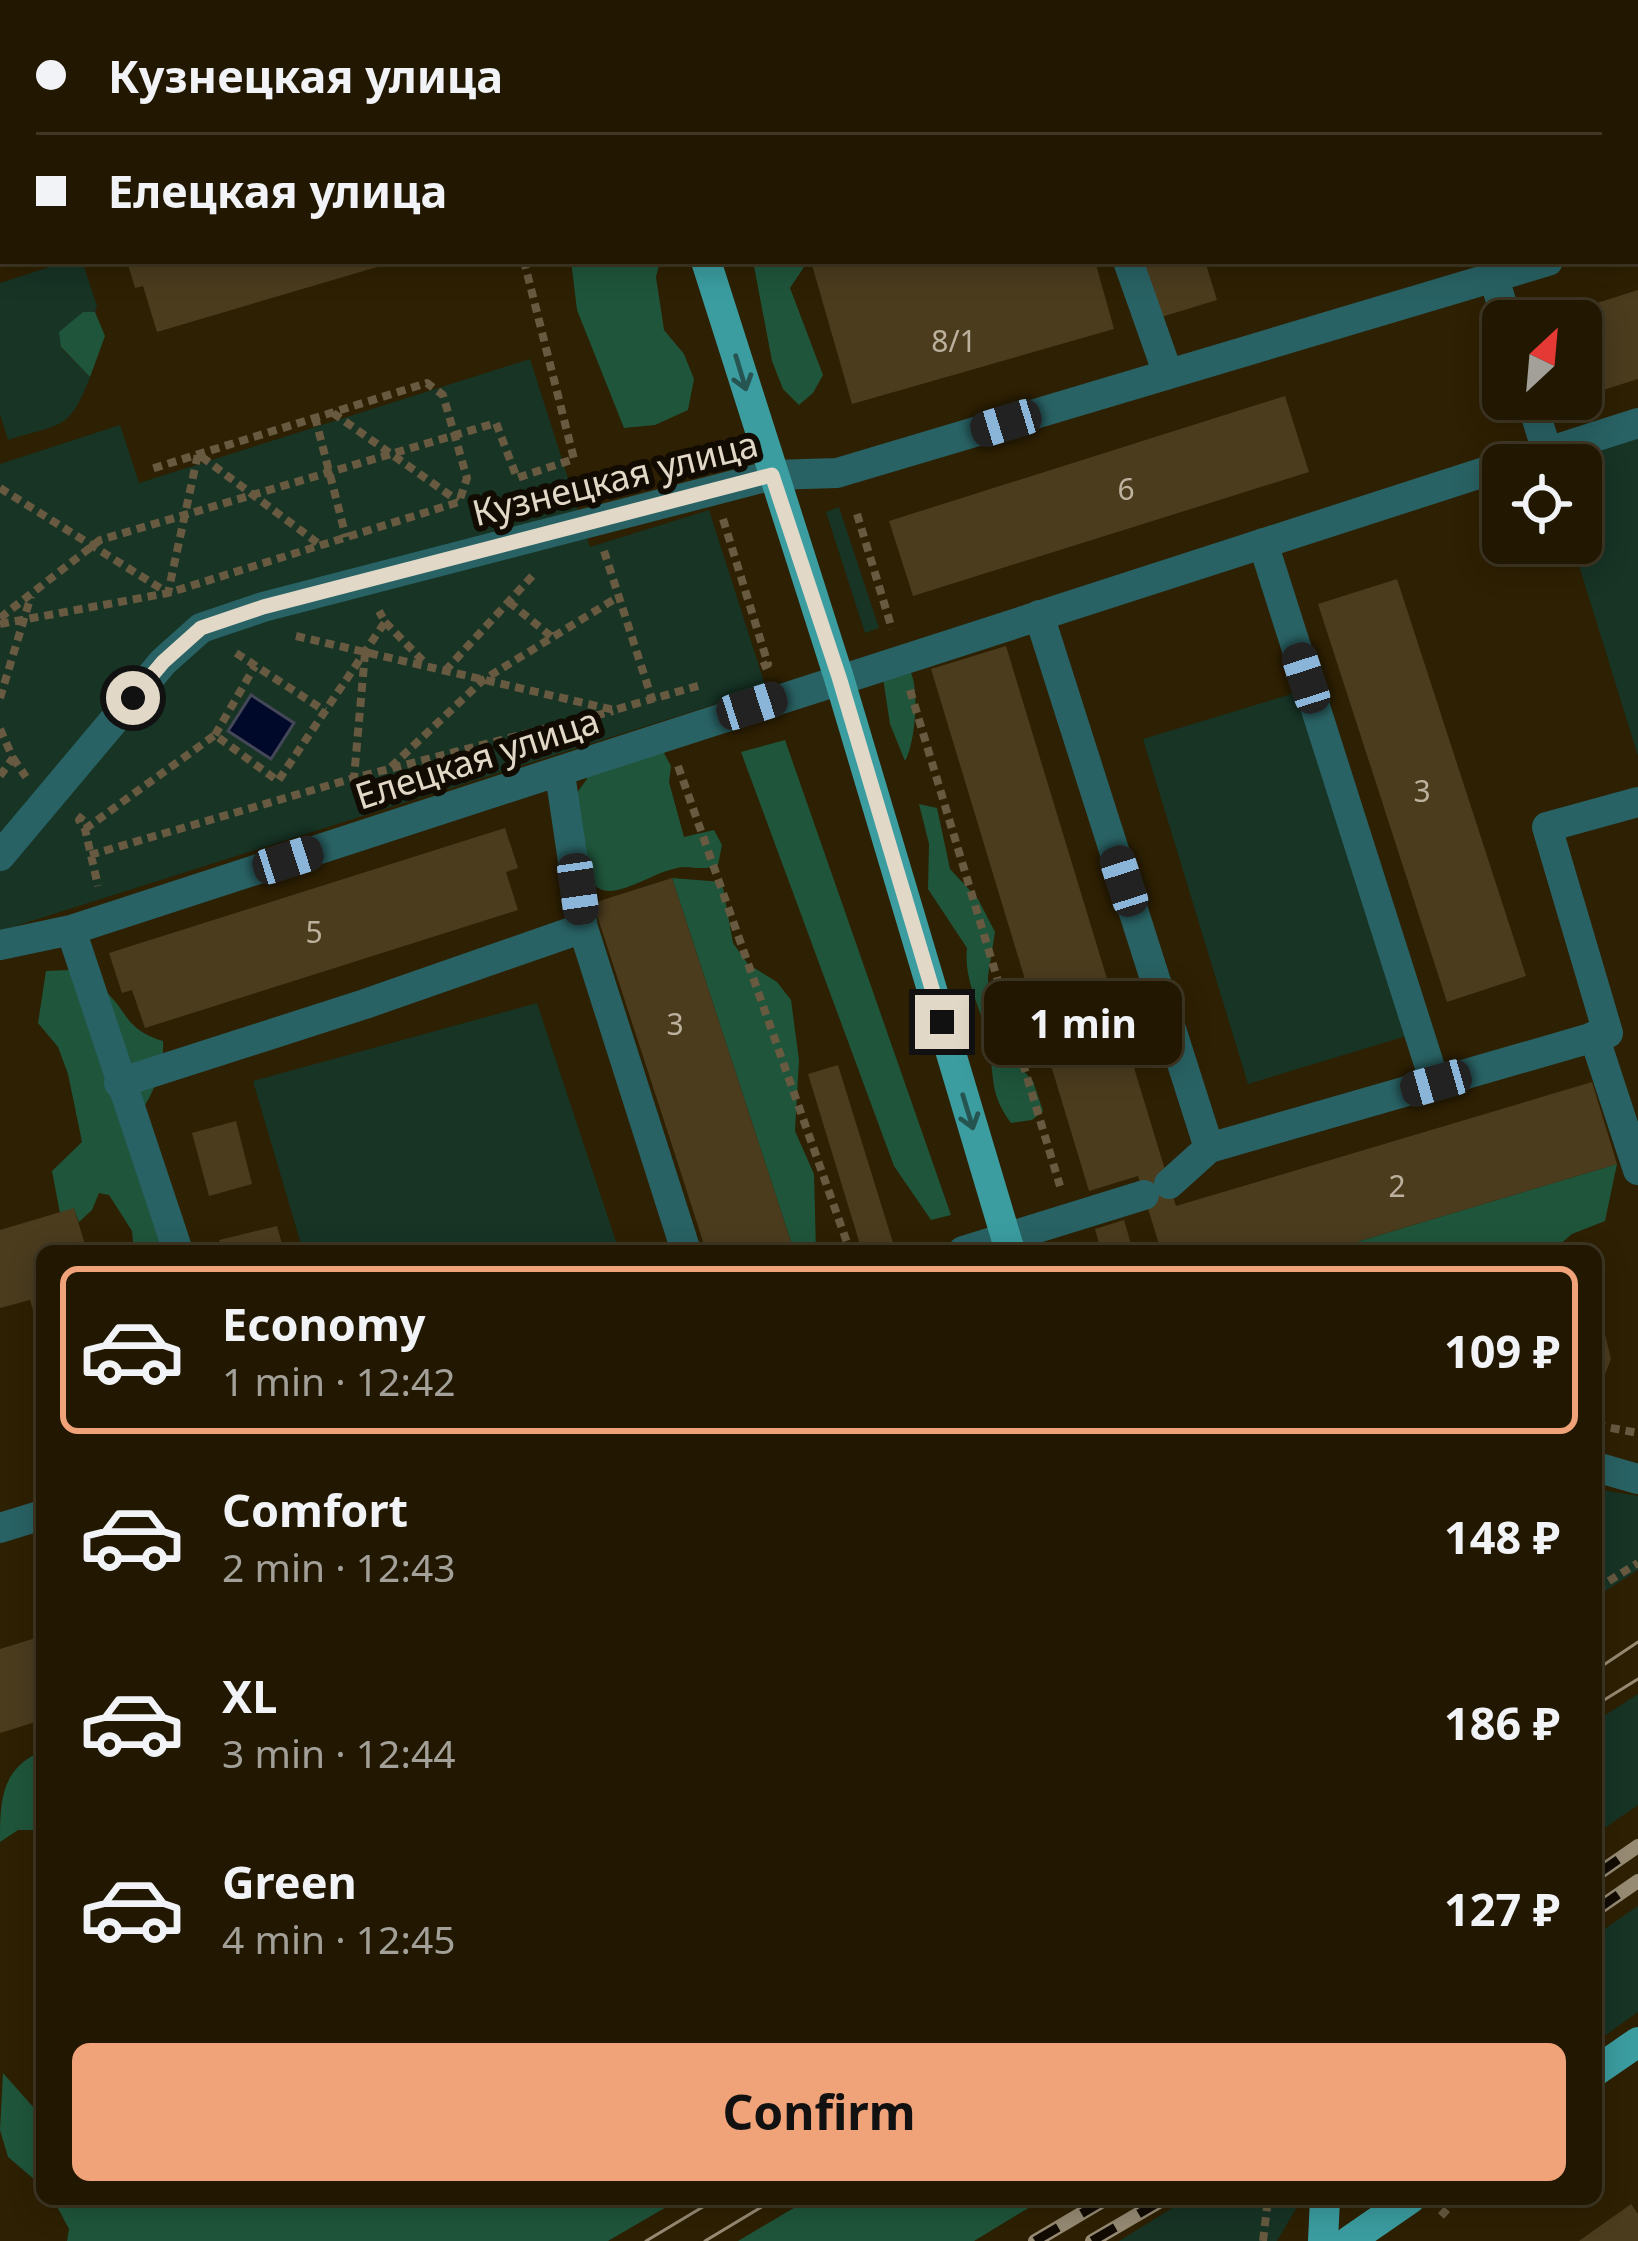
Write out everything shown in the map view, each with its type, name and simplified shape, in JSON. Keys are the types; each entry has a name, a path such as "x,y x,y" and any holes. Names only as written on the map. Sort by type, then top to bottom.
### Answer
{"main road":[{"path":"707,264 839,677 1008,1244"},
{"path":"1602,2067 1638,2042"},
{"path":"1324,2241 1325,2205"},
{"path":"1348,2241 1400,2205"}],"street":[{"path":"1129,264 1168,374"},
{"name":"Кузнецкая улица","path":"0,856 163,662 201,628 263,607 772,475 837,473 1168,374 1491,269 1527,264"},
{"path":"1491,269 1501,300"},
{"name":"Елецкая улица","path":"1571,444 1638,423"},
{"name":"Елецкая улица","path":"0,945 71,929 560,774 839,677 1482,473"},
{"path":"1263,543 1436,1083"},
{"path":"1039,615 1210,1148"},
{"path":"560,774 583,928 684,1245"},
{"path":"1008,1244 1156,1190 1210,1148 1608,1033 1546,827 1638,802"},
{"path":"119,1083 583,928"},
{"path":"71,929 176,1245"},
{"path":"1594,1036 1638,1170"},
{"path":"1602,1469 1638,1479"},
{"path":"0,1528 36,1517"}],"path":[{"path":"0,621 100,540 496,423 517,478 574,459 525,264"},
{"path":"151,469 427,383 443,395 467,478 459,502"},
{"path":"332,412 459,502"},
{"path":"315,418 346,537"},
{"path":"199,454 321,545"},
{"path":"168,593 199,454"},
{"path":"0,488 168,593"},
{"path":"0,621 168,593 459,502"},
{"path":"712,510 723,517 768,664 753,671"},
{"path":"857,514 1070,1218"},
{"path":"599,534 651,698 848,1245"},
{"path":"445,671 548,559"},
{"path":"0,698 32,593"},
{"path":"390,768 483,680 618,597"},
{"path":"509,602 553,638"},
{"path":"376,607 429,667"},
{"path":"215,735 278,782 385,622"},
{"path":"311,627 289,634 614,710"},
{"path":"219,656 252,646"},
{"path":"233,651 326,711"},
{"path":"354,778 365,652"},
{"path":"255,666 215,735 85,829 90,855 712,682"},
{"path":"0,729 14,758 0,776"},
{"path":"1602,1426 1638,1433"},
{"path":"1602,1585 1638,1563"},
{"path":"1263,2241 1267,2205"}],"green space":[{"path":"59,264 83,264 97,306 95,312 83,312 71,325 61,348 90,377 76,408 61,423 8,440 0,414 0,283"},
{"path":"571,264 659,264 656,277 664,330 684,354 694,379 688,410 655,425 624,428 577,310"},
{"path":"754,264 806,264 790,288 823,375 799,405 783,389 772,361"},
{"path":"83,312 95,312 105,336 90,377 61,347 59,332"},
{"path":"530,359 590,547 709,510 766,688 0,931 0,464 120,425 139,483"},
{"path":"1638,430 1638,756 1579,564 1602,564 1602,444"},
{"path":"839,507 879,628 865,633 826,512"},
{"path":"910,671 915,716 905,761 890,724 883,678"},
{"path":"1308,689 1413,1034 1248,1084 1143,739"},
{"path":"785,740 951,1215 931,1220 894,1166 741,752"},
{"path":"651,749 664,753 671,766 669,782 684,837 714,830 722,845 718,865 665,871 619,890 599,888 585,868 579,836 576,794 587,779 585,764"},
{"path":"919,804 937,808 950,869 978,899 995,932 988,976 989,1011 1033,1081 1043,1111 1032,1120 1011,1123 997,1096 988,1038 968,975 967,948 928,889 929,844"},
{"path":"672,878 722,882 733,943 748,964 777,982 791,1000 799,1060 795,1131 814,1174 816,1245 792,1245"},
{"path":"69,970 92,982 141,1031 163,1041 155,1086 131,1125 171,1245 133,1245 132,1231 109,1195 99,1193 92,1210 79,1222 74,1209 60,1213 52,1171 82,1142 68,1074 58,1047 38,1023 46,971"},
{"path":"537,1003 617,1245 301,1245 253,1081"},
{"path":"1617,1164 1605,1221 1572,1234 1559,1245 1346,1245"},
{"path":"1602,1490 1638,1496 1638,1570 1602,1593"},
{"path":"1638,1694 1638,1805 1602,1830 1602,1717"},
{"path":"36,1755 36,1830 18,1830 0,1842 8,1781 23,1762"},
{"path":"1638,1906 1638,2012 1602,2038 1602,1931"},
{"path":"3,2073 36,2110 36,2181 8,2157 0,2130"},
{"path":"56,2205 670,2205 608,2241 67,2241 69,2229"},
{"path":"799,2205 1033,2205 974,2241 738,2241"},
{"path":"1177,2205 1298,2205 1277,2241 1119,2241"}],"water":[{"path":"251,695 294,723 271,759 228,731"}],"building":[{"path":"128,264 387,264 157,332 143,286 135,288"},
{"path":"1096,264 1114,329 852,404 812,265"},
{"path":"1139,264 1206,264 1217,300 1155,319"},
{"path":"1638,290 1638,379 1602,390 1602,301"},
{"path":"1285,396 1309,472 913,596 889,521"},
{"path":"1397,579 1526,976 1447,1002 1318,604"},
{"path":"1006,646 1176,1206 1592,1082 1617,1164 1346,1245 1159,1245 1138,1176 1089,1191 931,669"},
{"path":"505,828 518,868 506,872 518,910 145,1028 132,990 122,993 109,953"},
{"path":"672,878 792,1245 704,1245 593,903"},
{"path":"838,1065 894,1245 860,1245 808,1074"},
{"path":"236,1121 252,1184 209,1196 192,1133"},
{"path":"74,1208 85,1245 36,1245 36,1320 30,1300 0,1308 0,1230"},
{"path":"1124,1220 1131,1245 1099,1245 1095,1229"},
{"path":"277,1226 282,1245 220,1245 219,1240"},
{"path":"1602,1326 1611,1359 1602,1382"},
{"path":"36,1638 36,1722 0,1733 0,1649"},
{"path":"1631,2204 1638,2214 1638,2241 1579,2241"}],"tram line":[{"path":"1602,1666 1638,1642"},
{"path":"1602,1701 1638,1679"},
{"path":"646,2241 706,2205"},
{"path":"705,2241 765,2205"}],"railway":[{"path":"1602,1871 1638,1846"},
{"path":"1602,1906 1638,1881"},
{"path":"1035,2241 1096,2205"},
{"path":"1092,2241 1154,2205"}],"route":[{"path":"133,698 201,628 263,607 772,475 839,677 942,1022"}]}
